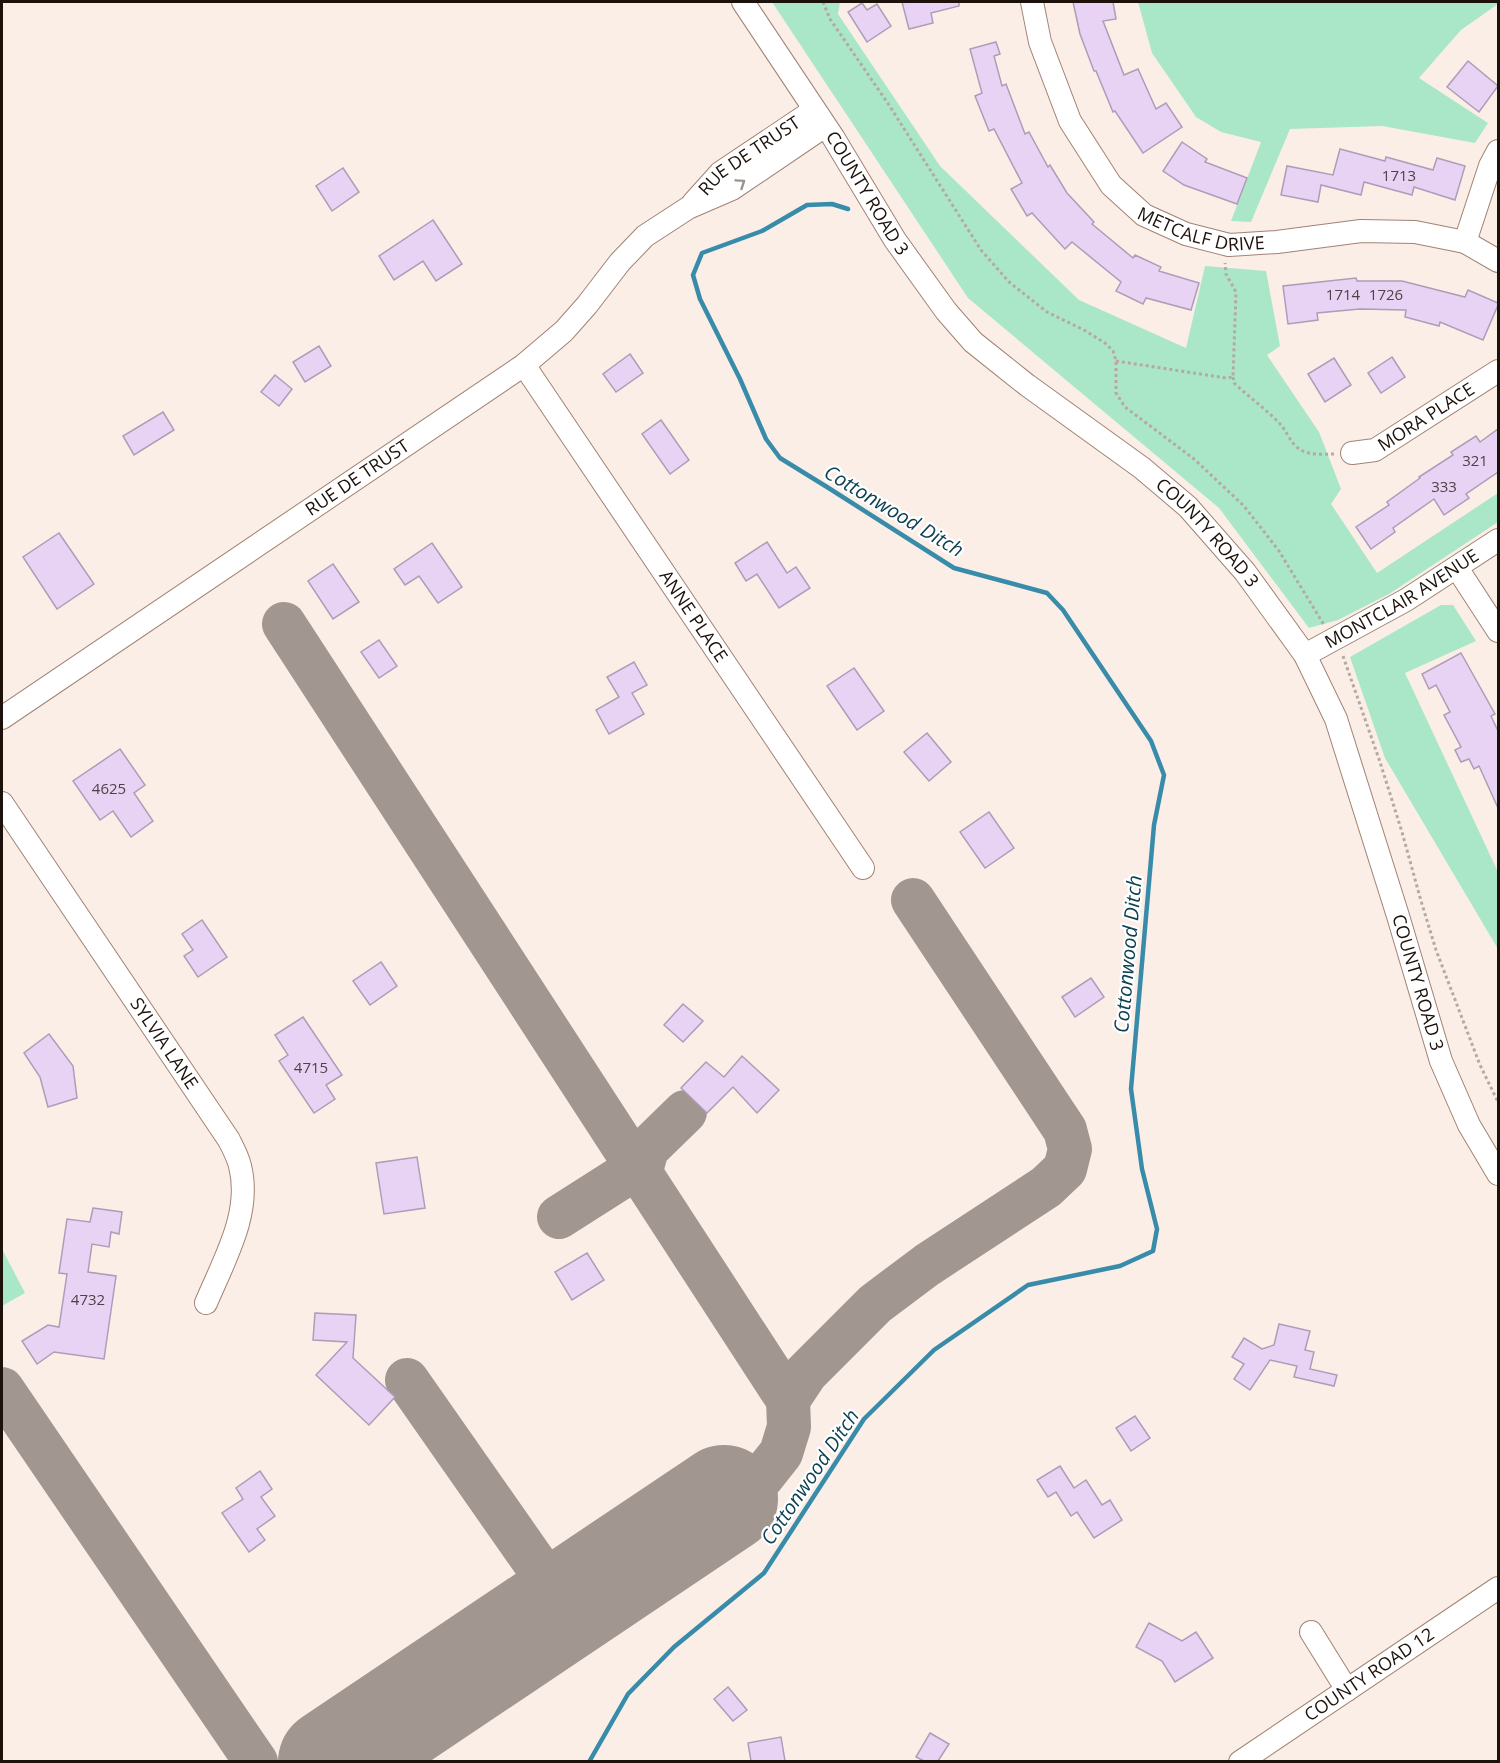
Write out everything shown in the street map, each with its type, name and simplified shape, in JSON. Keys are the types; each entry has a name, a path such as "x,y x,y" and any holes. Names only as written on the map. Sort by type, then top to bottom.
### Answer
{"street":[{"name":"COUNTY ROAD 3","path":"743,2 895,240 946,311 974,342 1027,385 1142,468 1188,507 1245,572 1305,655 1336,719 1441,1061 1468,1125 1498,1174"},
{"name":"METCALF DRIVE","path":"1032,2 1040,42 1070,121 1111,184 1144,214 1186,234 1229,244 1277,242 1361,231 1415,232 1465,242 1498,261"},
{"name":"RUE DE TRUST","path":"2,718 524,365 564,331 620,262 645,236 688,208 732,189 819,118"},
{"path":"1465,242 1490,166 1498,151"},
{"name":"ANNE PLACE","path":"524,365 863,868"},
{"name":"MORA PLACE","path":"1352,453 1375,450 1498,371"},
{"name":"MONTCLAIR AVENUE","path":"1305,655 1406,600 1498,540"},
{"path":"1457,568 1498,631"},
{"name":"SYLVIA LANE","path":"2,803 229,1140 240,1164 243,1206 206,1303"},
{"name":"COUNTY ROAD 12","path":"1240,1761 1498,1588"},
{"path":"1311,1632 1347,1690"}],"path":[{"path":"823,2 830,19 889,105 981,250 1009,282 1047,312 1084,330 1113,351 1116,361 1116,393 1125,407 1194,459 1244,506 1279,551 1326,627"},
{"path":"1229,244 1225,268 1228,279 1236,292 1234,383 1282,426 1298,448 1318,454 1352,453"},
{"path":"1116,361 1226,378 1233,377"},
{"path":"1340,651 1380,762 1436,950 1480,1065 1498,1102"}],"green space":[{"path":"772,2 840,2 838,14 940,166 1079,300 1186,348 1205,266 1266,271 1280,346 1267,355 1319,432 1341,489 1331,504 1377,573 1498,493 1498,522 1389,594 1338,620 1309,628 1219,508 968,298"},
{"path":"1138,2 1498,2 1461,30 1419,78 1488,123 1475,143 1382,126 1290,129 1251,222 1231,221 1261,142 1221,132 1196,117 1152,53"},
{"path":"1441,605 1453,605 1476,641 1405,673 1498,872 1498,949 1385,758 1350,657"},
{"path":"2,1249 25,1293 2,1306"}],"building":[{"path":"902,2 959,2 959,6 931,13 933,23 909,29"},
{"path":"1073,2 1113,2 1116,19 1103,21 1124,75 1138,69 1156,109 1166,103 1182,127 1143,153 1115,111 1113,112 1080,34"},
{"path":"862,3 867,10 877,4 891,26 867,42 848,12"},
{"path":"996,42 1000,54 994,56 1002,86 1006,84 1025,134 1029,132 1048,167 1050,165 1067,193 1094,222 1092,224 1133,258 1135,255 1161,267 1159,271 1199,283 1191,310 1146,298 1143,304 1116,291 1121,282 1072,242 1065,249 1032,213 1027,216 1011,189 1022,183 994,129 989,131 975,96 982,93 970,49"},
{"path":"1468,61 1498,86 1479,112 1447,87"},
{"path":"1182,142 1207,159 1205,162 1247,178 1237,204 1184,185 1163,171"},
{"path":"1340,149 1385,161 1386,157 1433,170 1437,158 1465,166 1455,200 1414,187 1412,195 1364,182 1361,195 1321,185 1318,202 1281,195 1287,166 1333,175"},
{"path":"343,168 359,192 332,211 316,186"},
{"path":"433,220 462,264 436,281 423,261 394,280 379,256"},
{"path":"1356,278 1357,281 1402,281 1465,297 1468,290 1498,305 1483,340 1440,322 1439,326 1405,317 1406,310 1360,309 1317,313 1318,320 1288,324 1283,286"},
{"path":"319,346 331,366 305,382 293,362"},
{"path":"630,354 643,373 616,392 603,374"},
{"path":"1392,357 1405,377 1381,393 1368,373"},
{"path":"1334,358 1351,385 1325,402 1308,374"},
{"path":"275,375 292,389 279,406 261,392"},
{"path":"163,412 174,430 134,455 123,436"},
{"path":"661,420 689,460 670,474 642,434"},
{"path":"1498,429 1498,472 1466,494 1469,498 1444,515 1434,499 1393,528 1395,532 1371,549 1356,527 1389,505 1387,502 1419,477 1453,455 1451,452 1476,436 1480,442"},
{"path":"59,533 94,584 57,609 23,557"},
{"path":"767,542 787,573 796,567 810,588 779,608 757,574 746,581 735,563"},
{"path":"432,543 462,587 438,603 419,576 405,585 394,569"},
{"path":"333,564 359,602 333,619 308,581"},
{"path":"379,640 397,666 379,678 361,652"},
{"path":"1461,653 1495,714 1491,716 1498,731 1498,808 1479,766 1474,769 1469,759 1461,762 1455,750 1461,747 1444,715 1450,712 1436,685 1429,689 1422,674"},
{"path":"634,662 647,685 632,693 644,714 609,734 596,710 619,697 607,677"},
{"path":"854,668 884,711 857,730 827,686"},
{"path":"927,733 951,762 929,781 904,752"},
{"path":"120,749 145,785 134,793 153,821 131,837 113,811 100,820 73,781"},
{"path":"989,812 1014,848 985,868 960,832"},
{"path":"202,920 227,957 198,977 184,956 193,950 182,934"},
{"path":"381,962 397,986 370,1005 353,981"},
{"path":"1091,978 1104,997 1075,1017 1062,997"},
{"path":"683,1004 703,1021 683,1042 664,1025"},
{"path":"303,1017 342,1075 326,1085 335,1099 314,1113 279,1061 288,1055 275,1035"},
{"path":"49,1034 73,1066 77,1098 48,1107 40,1077 24,1053"},
{"path":"742,1056 779,1090 757,1113 733,1087 707,1113 681,1088 706,1062 724,1077"},
{"path":"417,1157 425,1208 384,1214 376,1163"},
{"path":"93,1208 122,1212 119,1234 111,1232 109,1247 92,1244 88,1272 116,1276 104,1359 54,1352 37,1364 22,1341 48,1325 59,1327 67,1274 59,1273 67,1219 90,1222"},
{"path":"587,1253 604,1280 572,1300 555,1272"},
{"path":"315,1313 356,1315 353,1358 395,1397 369,1425 316,1375 347,1342 313,1340"},
{"path":"1279,1324 1310,1331 1305,1350 1314,1352 1310,1369 1337,1375 1334,1386 1294,1377 1297,1366 1270,1360 1250,1390 1234,1379 1244,1364 1232,1357 1244,1338 1262,1349 1274,1345"},
{"path":"1135,1416 1150,1438 1131,1451 1116,1428"},
{"path":"1060,1466 1074,1488 1086,1480 1102,1505 1110,1500 1122,1520 1094,1538 1077,1512 1071,1516 1056,1492 1048,1497 1037,1480"},
{"path":"260,1471 272,1489 261,1497 275,1516 257,1529 265,1540 249,1552 222,1513 243,1499 236,1488"},
{"path":"1149,1623 1182,1641 1196,1632 1213,1658 1175,1682 1162,1661 1136,1647"},
{"path":"728,1687 747,1710 733,1721 714,1699"},
{"path":"930,1733 949,1744 938,1761 924,1761 916,1757"},
{"path":"781,1737 785,1761 751,1761 748,1743"}],"waterway":[{"name":"Cottonwood Ditch","path":"589,1762 628,1694 674,1647 764,1573 864,1419 934,1350 1028,1285 1120,1266 1153,1251 1157,1229 1142,1169 1131,1089 1154,825 1164,775 1151,741 1063,610 1047,593 954,568 780,458 766,439 740,379 700,299 693,275 702,253 762,231 807,205 832,204 848,209"}],"taxiway":[{"path":"284,624 788,1400 789,1427 781,1453 762,1477 724,1499"},
{"path":"788,1400 806,1373 875,1304 927,1265 1046,1187 1065,1169 1070,1149 1065,1130 913,900"},
{"path":"640,1174 647,1149 685,1112"},
{"path":"559,1217 636,1168"},
{"path":"407,1380 565,1606"},
{"path":"2,1389 256,1762"}],"runway":[{"path":"332,1762 724,1499"}]}
